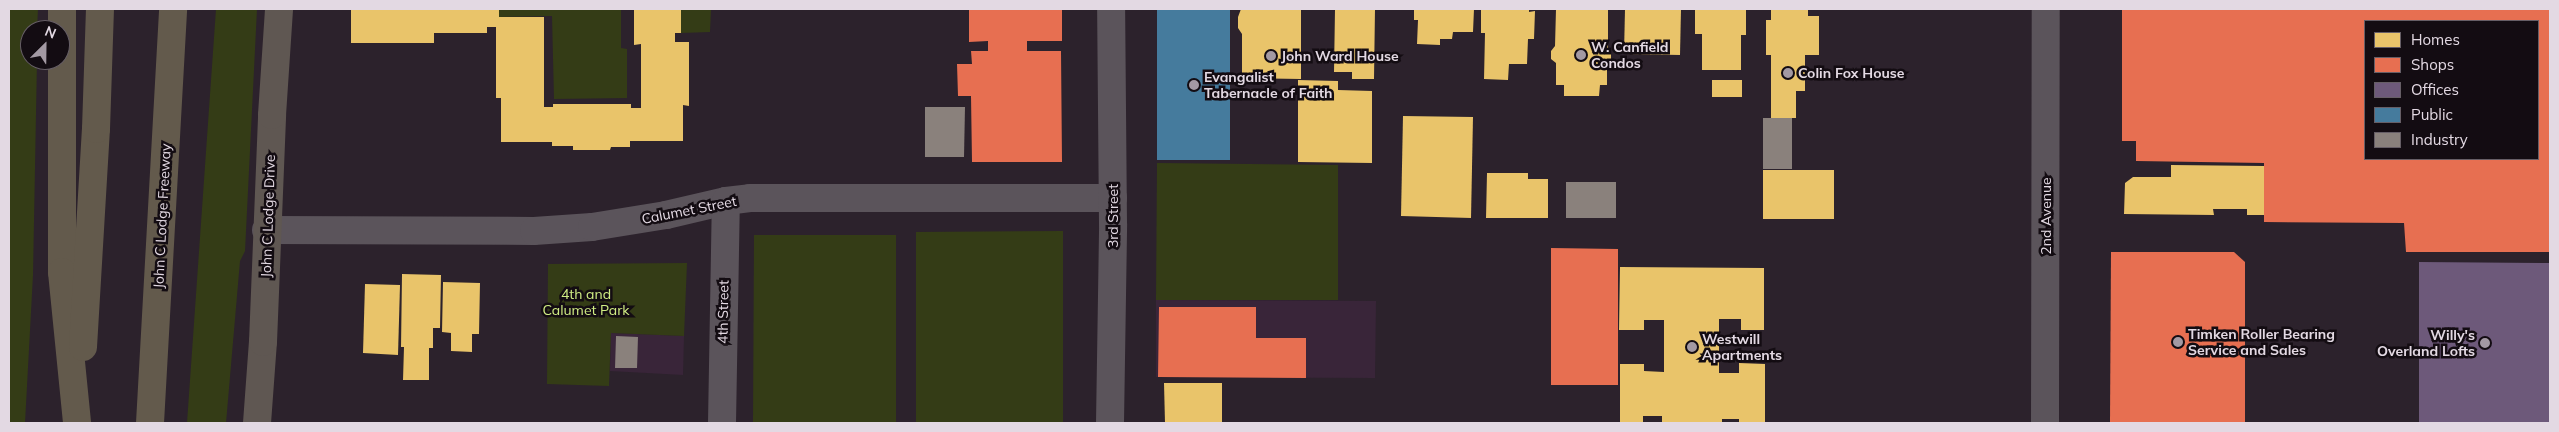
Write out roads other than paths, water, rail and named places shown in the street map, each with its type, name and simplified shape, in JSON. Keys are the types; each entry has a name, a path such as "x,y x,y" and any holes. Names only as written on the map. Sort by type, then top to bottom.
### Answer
{"highway":[{"path":"62,9 62,272 78,423"},
{"path":"78,423 96,129 100,9"},
{"name":"John C Lodge Freeway","path":"150,423 173,9"}],"main road":[{"name":"John C Lodge Drive","path":"257,423 263,342 266,230 279,9"}],"street":[{"name":"3rd Street","path":"1110,423 1113,198 1111,9"},
{"name":"2nd Avenue","path":"2045,423 2046,9"},
{"name":"Calumet Street","path":"266,230 534,231 592,227 657,217 726,201 750,198 1113,198"},
{"name":"4th Street","path":"722,423 726,201"}],"place":[{"name":"W. Canfield Condos","path":"1581,55"},
{"name":"John Ward House","path":"1271,56"},
{"name":"Colin Fox House","path":"1788,73"},
{"name":"Evangalist Tabernacle of Faith","path":"1194,85"},
{"name":"Timken Roller Bearing Service and Sales","path":"2178,342"},
{"name":"Willy's Overland Lofts","path":"2485,343"},
{"name":"Westwill Apartments","path":"1692,347"}],"park label":[{"name":"4th and Calumet Park","path":"586,302"}]}
